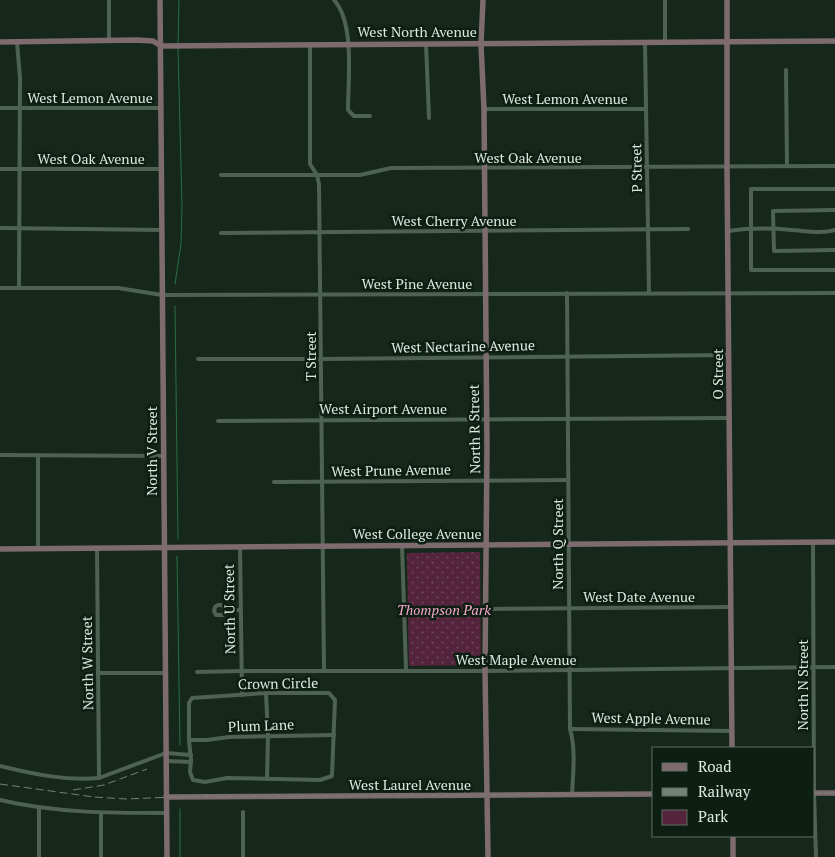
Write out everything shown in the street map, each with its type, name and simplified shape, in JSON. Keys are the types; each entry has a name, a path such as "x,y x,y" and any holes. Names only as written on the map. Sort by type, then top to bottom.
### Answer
{"street":[{"path":"109,0 109,40"},
{"name":"North V Street","path":"160,0 167,857"},
{"name":"North R Street","path":"483,0 481,44 484,109 486,294 485,671 488,857"},
{"path":"665,0 665,43"},
{"name":"O Street","path":"727,0 732,747"},
{"path":"336,1 346,23 348,44 348,110 354,116 370,116"},
{"name":"West North Avenue","path":"0,42 109,40 153,41 160,46 184,46 835,41"},
{"path":"17,42 20,108 19,287"},
{"name":"P Street","path":"645,43 649,293"},
{"name":"T Street","path":"310,44 310,164 317,175 319,184 322,359 321,546 324,670"},
{"path":"426,44 429,118"},
{"path":"786,70 787,166"},
{"name":"West Lemon Avenue","path":"0,108 161,108"},
{"name":"West Lemon Avenue","path":"484,109 646,109"},
{"name":"West Oak Avenue","path":"221,175 360,175 391,168 835,166"},
{"name":"West Oak Avenue","path":"0,169 161,169"},
{"path":"835,189 751,189 751,270 835,270"},
{"path":"835,210 773,210 774,251 835,250"},
{"path":"0,228 162,230"},
{"path":"728,231 751,228 813,232 835,230"},
{"name":"West Cherry Avenue","path":"220,233 688,229"},
{"name":"West Pine Avenue","path":"0,288 118,288 162,295 835,293"},
{"name":"North Q Street","path":"567,293 569,670 572,795"},
{"name":"West Nectarine Avenue","path":"198,358 322,359 729,355"},
{"name":"West Airport Avenue","path":"218,421 729,418"},
{"path":"0,455 164,456"},
{"path":"38,455 38,548"},
{"name":"West Prune Avenue","path":"274,482 568,480"},
{"name":"North N Street","path":"813,542 814,747"},
{"name":"West College Avenue","path":"0,549 835,542"},
{"path":"402,545 406,670"},
{"name":"North U Street","path":"240,547 242,695"},
{"name":"North W Street","path":"97,548 99,778"},
{"name":"West Date Avenue","path":"486,609 731,606"},
{"path":"225,610 241,610"},
{"name":"West Maple Avenue","path":"197,672 835,667"},
{"path":"98,673 165,673"},
{"path":"266,693 267,779"},
{"name":"Crown Circle","path":"329,693 335,700 332,776 320,780 227,778 198,782 191,778 189,703 192,698 242,695 329,693"},
{"name":"West Apple Avenue","path":"570,728 732,731"},
{"name":"Plum Lane","path":"189,740 334,735"},
{"path":"0,766 42,775 70,778 99,778 166,753 191,755"},
{"path":"166,760 191,762"},
{"path":"815,793 835,793"},
{"name":"West Laurel Avenue","path":"166,798 652,794"},
{"path":"0,800 39,807 101,813 166,813"},
{"path":"39,807 39,857"},
{"path":"243,812 243,857"},
{"path":"101,813 101,857"},
{"name":"North N Street","path":"815,825 816,857"},
{"path":"733,837 733,857"}],"green space":[{"name":"Thompson Park","path":"480,552 481,665 409,666 407,553"}],"waterway":[{"path":"178,44 179,0"},
{"path":"175,284 181,244 182,207 178,48"},
{"path":"175,306 178,539"},
{"path":"177,556 180,745"},
{"path":"180,809 180,857"}],"railway":[{"path":"73,790 104,785 147,769"},
{"path":"0,784 94,797 126,799 173,797 652,794"},
{"path":"815,793 835,793"}]}
